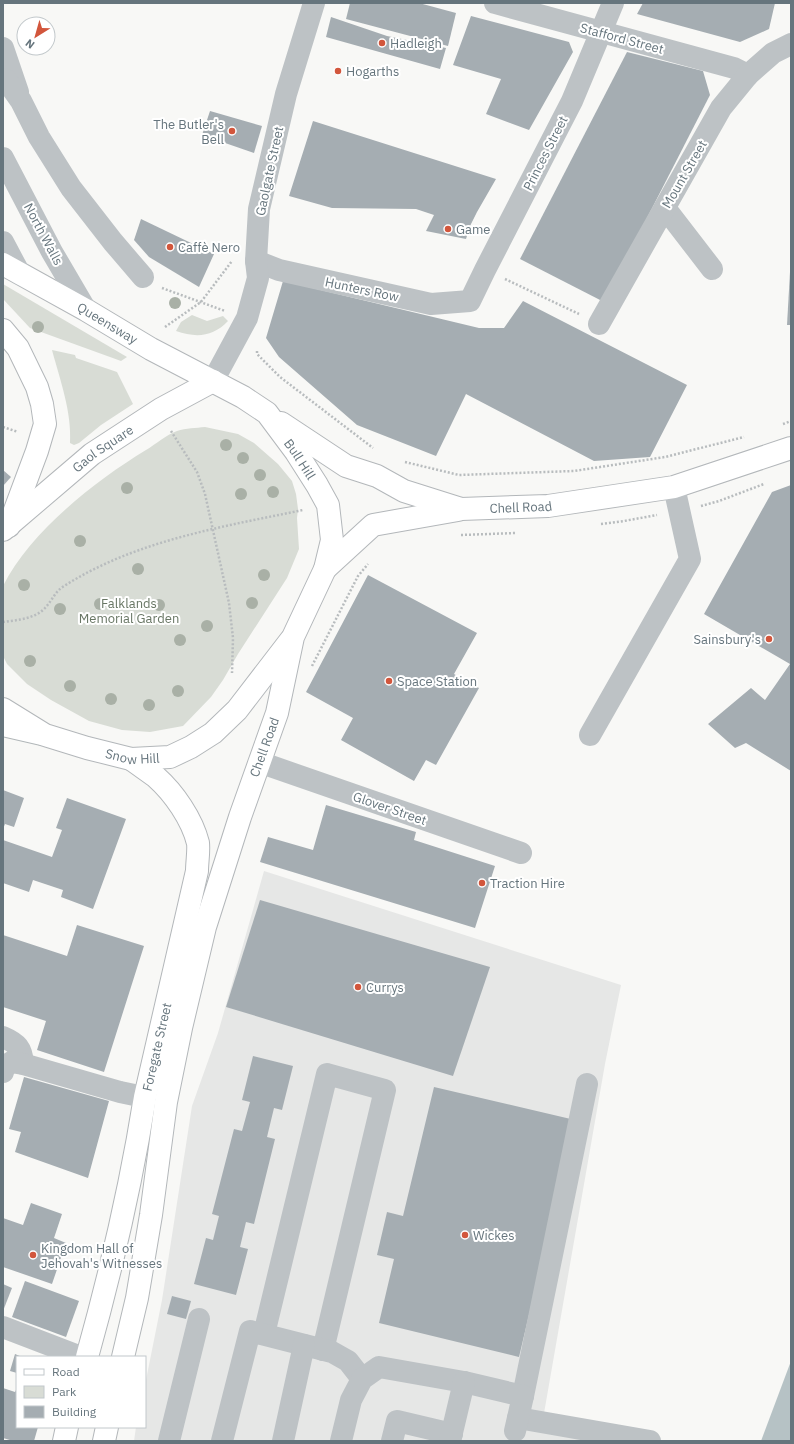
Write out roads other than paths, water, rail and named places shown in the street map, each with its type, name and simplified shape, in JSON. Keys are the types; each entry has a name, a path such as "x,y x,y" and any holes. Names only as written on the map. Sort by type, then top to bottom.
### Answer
{"main road":[{"name":"Queensway","path":"12,269 86,310 151,349 213,381"},
{"path":"3,330 18,348 37,387 42,404 45,424 38,451 6,529"},
{"name":"Bull Hill","path":"213,381 243,397 267,413 317,485 328,505 332,540 325,569"},
{"name":"Gaol Square","path":"6,529 92,454 161,409 213,381"},
{"name":"Chell Road","path":"267,413 346,466 377,476 404,491 462,509 548,506 674,487 791,448"},
{"path":"325,569 373,525 462,509"},
{"name":"Chell Road","path":"205,927 240,817 277,714 293,637 325,569"},
{"name":"Snow Hill","path":"3,709 45,735 87,748 131,759 170,757 191,747 213,733 237,710 293,637"},
{"path":"3,725 45,735"},
{"name":"Foregate Street","path":"88,1356 108,1282 138,1140 145,1097 197,871 198,844 190,822 170,792 156,777 131,759"},
{"name":"Foregate Street","path":"123,1356 138,1290 151,1215 166,1102 181,1028 205,927"},
{"path":"64,1441 67,1428"},
{"path":"104,1441 107,1428"}],"street":[{"name":"Gaolgate Street","path":"213,381 247,318 258,278 256,261 259,209 286,94 314,3"},
{"name":"Stafford Street","path":"495,3 734,68 748,75"},
{"name":"Princes Street","path":"470,301 572,101 613,3"},
{"name":"Mount Street","path":"599,324 721,108 748,75 773,53 791,44"},
{"path":"3,48 20,100"},
{"path":"3,79 6,80 20,100 39,137 106,246 143,277"},
{"name":"North Walls","path":"3,158 52,252 86,310"},
{"path":"665,208 712,269"},
{"path":"3,242 12,269"},
{"name":"Hunters Row","path":"256,261 278,270 431,304 470,301"},
{"path":"590,735 690,560 674,487"},
{"name":"Glover Street","path":"259,762 521,853"},
{"path":"3,1037 12,1040 23,1052 24,1064"},
{"path":"3,1072 4,1068 11,1062 24,1064 120,1092 166,1102"},
{"path":"264,1334 327,1074 385,1090 313,1347 283,1441"},
{"path":"587,1084 517,1424 650,1441"},
{"path":"169,1441 199,1319"},
{"path":"3,1327 78,1356"},
{"path":"222,1441 250,1331 332,1352 348,1360 362,1379"},
{"path":"341,1441 351,1400 362,1379 379,1367 464,1382 523,1396"},
{"path":"392,1441 397,1421 451,1438 464,1382"}],"place":[{"name":"Hadleigh","path":"382,43"},
{"name":"Hogarths","path":"338,71"},
{"name":"The Butler's Bell","path":"232,131"},
{"name":"Game","path":"448,229"},
{"name":"Caffè Nero","path":"170,247"},
{"name":"Sainsbury's","path":"769,639"},
{"name":"Space Station","path":"389,681"},
{"name":"Traction Hire","path":"482,883"},
{"name":"Currys","path":"358,987"},
{"name":"Wickes","path":"465,1235"},
{"name":"Kingdom Hall of Jehovah's Witnesses","path":"33,1255"}],"park label":[{"name":"Falklands Memorial Garden","path":"129,610"}]}
